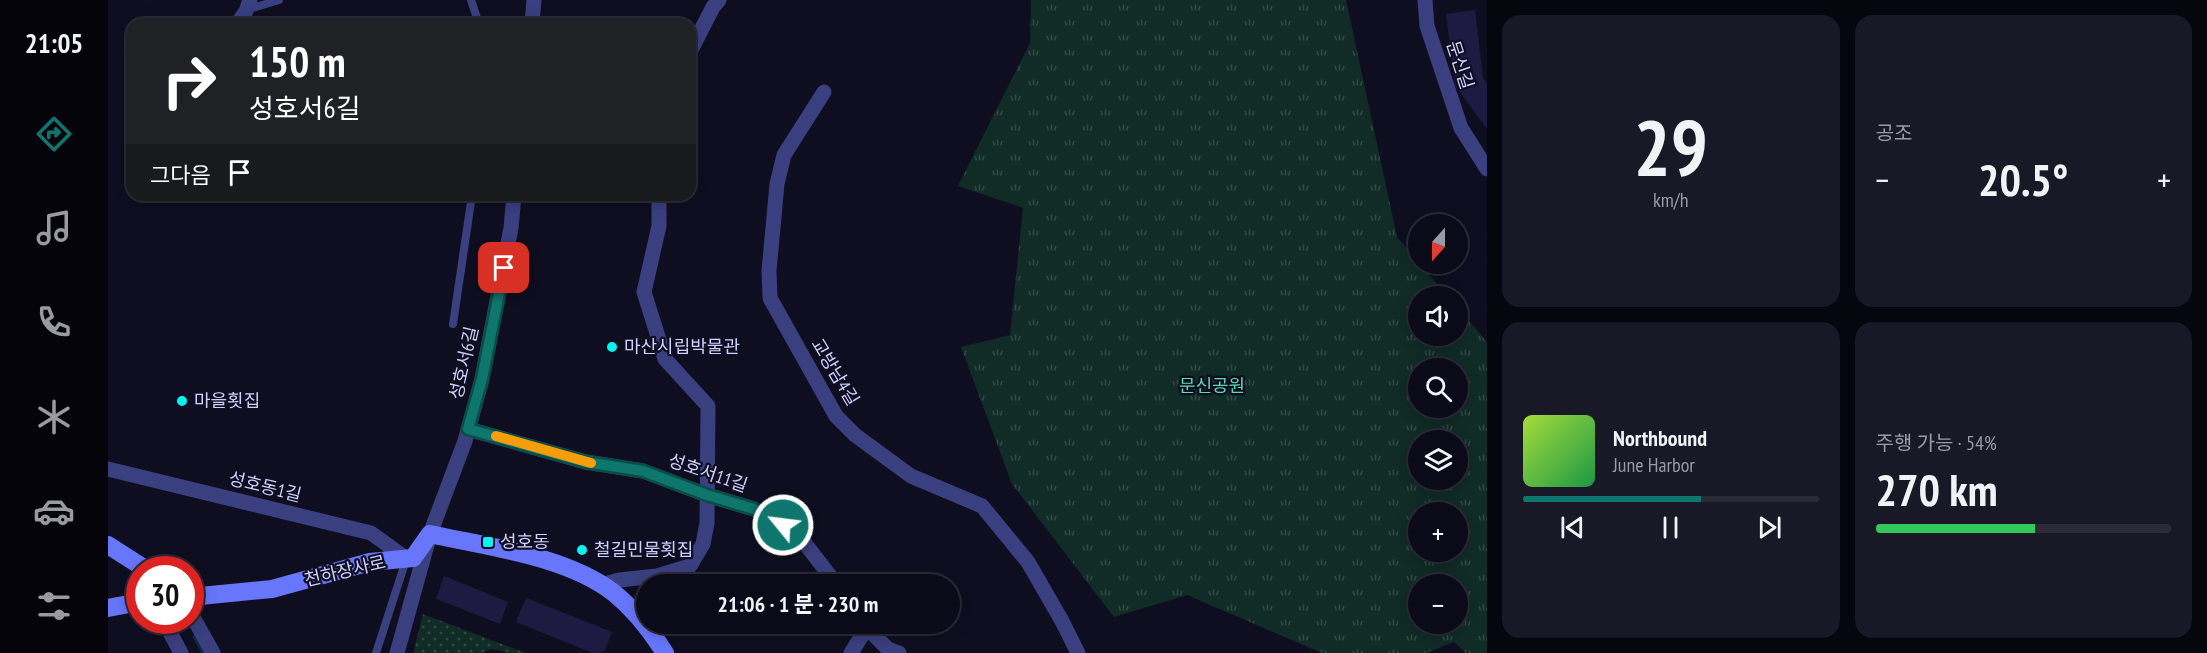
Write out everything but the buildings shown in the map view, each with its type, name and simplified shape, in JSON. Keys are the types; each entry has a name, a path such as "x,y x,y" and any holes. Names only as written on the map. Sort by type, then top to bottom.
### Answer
{"main road":[{"name":"천하장사로","path":"204,596 272,589 370,562 413,558 430,534"},
{"path":"430,534 547,561 602,585 639,616 665,653"},
{"path":"108,545 126,557"},
{"path":"108,600 126,601"},
{"path":"108,608 126,605"}],"street":[{"path":"532,18 534,0"},
{"name":"문신길","path":"1425,0 1427,26 1461,128 1487,169"},
{"path":"696,39 713,2"},
{"path":"240,18 248,5"},
{"name":"교방남4길","path":"824,92 784,155 777,184 768,271 770,298 836,416 855,435 911,476 982,506 1028,562 1078,653"},
{"name":"성호서6길","path":"397,653 430,534 455,471 484,371 512,228 514,201"},
{"path":"602,585 619,580 657,576 690,566 703,544 707,523 708,406 665,359 644,292 659,226 659,201"},
{"name":"성호서11길","path":"468,429 586,462 643,471 707,495 754,509 797,533 829,574"},
{"name":"성호동1길","path":"108,469 370,533 406,559"},
{"path":"171,634 181,653"},
{"path":"202,634 213,653"},
{"path":"851,653 860,634"},
{"path":"872,634 888,648 899,653"}],"lane":[{"path":"248,5 279,0"},
{"path":"471,0 477,18"},
{"path":"453,324 471,201"},
{"path":"376,653 406,559"}],"green space":[{"name":"문신공원","path":"1031,0 1346,0 1397,237 1408,250 1408,274 1428,274 1439,286 1408,286 1408,346 1468,346 1468,320 1487,342 1487,653 1466,653 1454,642 1426,653 1322,653 1187,595 1114,617 1012,484 961,347 1010,335 1023,208 958,186 1030,43"},
{"path":"423,614 526,653 492,649 481,653 413,653"}],"waterway":[{"path":"195,637 204,653"}],"slow traffic":[{"path":"496,436 591,463"}],"place":[{"name":"마산시립박물관","path":"612,347"},
{"name":"마을횟집","path":"182,401"},
{"name":"성호동","path":"488,542"},
{"name":"철길민물횟집","path":"582,550"}],"route":[{"path":"504,268 482,379 468,429 586,462 643,471 707,495 754,509 783,525"}]}
